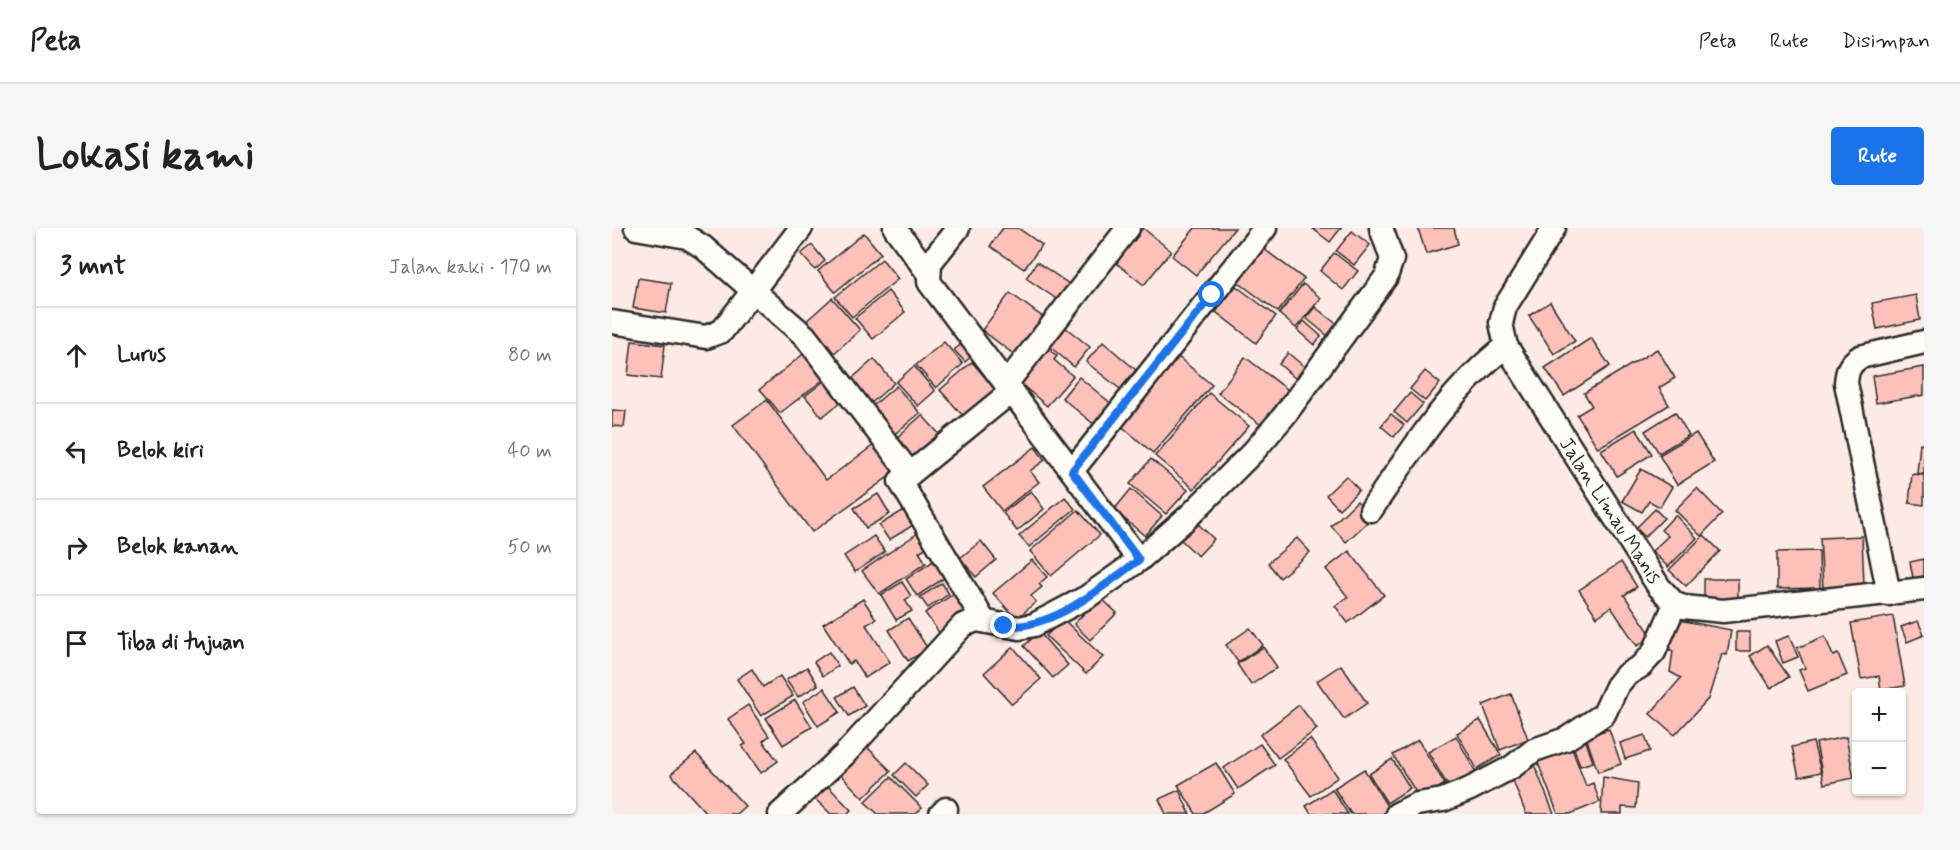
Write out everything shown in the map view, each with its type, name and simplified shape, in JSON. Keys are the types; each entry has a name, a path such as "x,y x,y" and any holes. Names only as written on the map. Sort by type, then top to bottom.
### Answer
{"street":[{"path":"636,228 687,237 704,248 754,290 805,336 910,474"},
{"path":"612,322 706,337 722,331 801,228"},
{"path":"895,228 928,273"},
{"path":"958,228 930,263 929,282 949,312 1009,387 1139,560"},
{"path":"984,621 900,481 1009,387 1128,228"},
{"path":"1072,471 1265,228"},
{"path":"780,814 844,755 956,630 969,621 1019,627 1034,625 1087,597 1139,560 1189,516 1252,453 1284,416 1327,354 1374,296 1390,269 1392,259 1381,228"},
{"name":"Jalan Limau Manis","path":"1554,228 1505,307 1501,323 1506,346 1653,578 1675,603 1694,609 1723,611 1889,594 1924,588"},
{"path":"1889,594 1846,383 1847,370 1860,357 1924,342"},
{"path":"1371,510 1426,428 1478,368 1506,346"},
{"path":"1397,814 1417,804 1443,800 1470,789 1512,767 1534,750 1566,739 1604,714 1617,686 1626,675 1641,666 1654,652 1675,603"}],"building":[{"path":"1003,228 1018,228 1042,245 1024,269 990,246"},
{"path":"1143,228 1171,251 1144,285 1115,262"},
{"path":"1195,228 1235,228 1196,275 1172,256"},
{"path":"1312,228 1341,228 1330,242"},
{"path":"1418,228 1454,228 1458,244 1426,254"},
{"path":"1352,231 1370,245 1354,265 1336,251"},
{"path":"864,233 881,254 835,292 818,271"},
{"path":"812,245 825,261 815,270 801,254"},
{"path":"1260,246 1304,279 1278,312 1234,279"},
{"path":"1334,253 1358,271 1343,290 1320,271"},
{"path":"882,259 898,279 852,317 835,297"},
{"path":"1037,262 1069,284 1058,300 1026,278"},
{"path":"638,278 671,283 666,313 633,308"},
{"path":"1303,284 1321,298 1296,328 1279,314"},
{"path":"1236,286 1276,316 1256,343 1216,312"},
{"path":"888,291 905,312 873,339 855,318"},
{"path":"1010,293 1048,321 1020,359 982,330"},
{"path":"1916,295 1920,320 1877,329 1872,303"},
{"path":"832,298 860,330 832,355 804,323"},
{"path":"1550,302 1575,341 1554,354 1529,316"},
{"path":"1315,307 1339,326 1329,337 1306,318"},
{"path":"1304,321 1321,336 1314,345 1297,330"},
{"path":"1065,327 1090,347 1074,367 1049,346"},
{"path":"1591,338 1610,366 1564,396 1545,368"},
{"path":"632,341 665,345 661,379 628,375"},
{"path":"944,342 963,364 936,388 916,365"},
{"path":"964,342 974,354 965,362 954,350"},
{"path":"1103,342 1136,370 1120,389 1086,362"},
{"path":"1044,345 1057,356 1054,360 1073,376 1047,406 1015,379"},
{"path":"1657,349 1675,378 1659,388 1669,405 1598,448 1577,415 1592,406 1584,393"},
{"path":"807,351 828,376 780,413 760,389"},
{"path":"1288,353 1306,368 1297,380 1279,364"},
{"path":"1177,356 1212,385 1153,453 1118,423"},
{"path":"1245,357 1288,390 1261,425 1218,393"},
{"path":"874,359 894,383 868,406 848,382"},
{"path":"972,362 996,390 965,418 940,390"},
{"path":"914,366 935,391 918,406 896,382"},
{"path":"1924,367 1924,395 1876,403 1872,376"},
{"path":"1425,371 1440,383 1425,401 1410,389"},
{"path":"1079,377 1113,405 1096,426 1062,398"},
{"path":"828,378 845,399 822,417 805,396"},
{"path":"896,386 920,413 891,437 868,410"},
{"path":"1209,393 1249,426 1194,489 1155,456"},
{"path":"1410,393 1423,404 1407,423 1394,412"},
{"path":"767,400 826,480 878,442 898,470 812,532 733,425"},
{"path":"612,410 626,411 624,427 612,426"},
{"path":"1675,412 1689,435 1659,453 1645,431"},
{"path":"1391,414 1404,425 1394,437 1381,426"},
{"path":"922,415 941,436 912,461 894,440"},
{"path":"1636,429 1652,454 1617,476 1601,450"},
{"path":"1696,433 1714,462 1677,485 1659,455"},
{"path":"1920,443 1924,444 1924,474 1917,473"},
{"path":"1035,447 1045,460 1030,471 1039,482 1002,511 983,487"},
{"path":"1151,459 1188,490 1166,514 1130,484"},
{"path":"1641,469 1672,487 1660,507 1649,501 1642,512 1622,501"},
{"path":"1912,474 1924,475 1924,505 1909,503"},
{"path":"1346,476 1359,490 1339,509 1326,495"},
{"path":"1697,488 1722,514 1701,536 1675,510"},
{"path":"1131,489 1162,516 1145,536 1114,510"},
{"path":"1031,491 1044,509 1017,531 1003,513"},
{"path":"878,494 890,514 866,528 854,508"},
{"path":"1065,497 1075,509 1029,547 1019,536"},
{"path":"1357,501 1373,517 1346,542 1331,526"},
{"path":"906,509 915,524 889,540 879,525"},
{"path":"1655,509 1664,518 1645,537 1636,528"},
{"path":"1078,510 1100,535 1051,576 1030,551"},
{"path":"1675,515 1697,538 1668,567 1652,551 1668,536 1661,530"},
{"path":"1196,522 1214,539 1198,556 1180,539"},
{"path":"921,531 930,545 919,552 926,563 879,594 862,571"},
{"path":"1704,535 1720,551 1686,586 1669,570"},
{"path":"874,536 885,552 855,572 844,556"},
{"path":"1862,536 1864,586 1823,588 1820,538"},
{"path":"1297,538 1310,552 1280,578 1268,563"},
{"path":"981,541 996,560 976,577 960,558"},
{"path":"1349,551 1384,595 1348,623 1335,606 1348,597 1326,569"},
{"path":"1819,551 1820,588 1777,589 1777,552"},
{"path":"938,558 949,575 917,596 906,579"},
{"path":"1924,559 1924,576 1913,578 1910,562"},
{"path":"1032,560 1047,577 1039,584 1042,587 1031,596 1036,602 1016,619 993,593"},
{"path":"1621,562 1637,587 1624,595 1652,636 1637,646 1611,607 1597,617 1579,590"},
{"path":"1704,579 1738,579 1738,601 1704,601"},
{"path":"902,582 911,596 905,600 912,611 896,620 881,595"},
{"path":"942,583 949,594 928,608 920,597"},
{"path":"958,591 973,613 940,634 925,613"},
{"path":"1100,597 1117,613 1090,640 1074,624"},
{"path":"863,599 876,619 866,625 890,662 865,678 854,661 849,664 823,624"},
{"path":"1893,616 1905,686 1881,688 1879,676 1861,679 1851,623"},
{"path":"908,618 928,649 908,661 889,630"},
{"path":"1063,619 1103,657 1086,674 1046,636"},
{"path":"1674,619 1731,630 1727,655 1722,654 1708,699 1675,735 1650,714 1681,678 1670,672 1673,651 1663,647"},
{"path":"1918,621 1924,635 1907,642 1901,627"},
{"path":"1250,628 1263,645 1238,662 1226,645"},
{"path":"1039,632 1068,665 1053,678 1024,646"},
{"path":"1736,632 1750,632 1750,651 1736,651"},
{"path":"1789,636 1798,657 1783,663 1775,641"},
{"path":"1825,636 1833,656 1838,654 1847,675 1808,691 1799,670 1805,668 1797,648"},
{"path":"1767,645 1789,677 1771,688 1750,656"},
{"path":"1013,647 1041,679 1012,704 984,673"},
{"path":"1263,647 1277,667 1251,685 1237,664"},
{"path":"829,652 838,666 823,676 814,662"},
{"path":"1341,665 1367,703 1344,719 1317,681"},
{"path":"807,667 818,685 798,697 786,680"},
{"path":"752,669 763,687 780,676 793,696 761,716 737,679"},
{"path":"853,687 865,706 849,716 837,697"},
{"path":"824,688 840,712 818,726 803,702"},
{"path":"1511,694 1528,739 1500,750 1483,705"},
{"path":"795,700 812,727 783,745 766,718"},
{"path":"748,705 769,736 763,741 778,761 761,773 742,746 746,744 728,719"},
{"path":"1299,705 1317,729 1278,758 1260,735"},
{"path":"1480,720 1501,755 1477,769 1457,733"},
{"path":"1609,729 1621,764 1598,772 1586,737"},
{"path":"1645,735 1650,751 1625,759 1620,743"},
{"path":"1456,736 1479,778 1452,793 1428,752"},
{"path":"1846,737 1852,778 1824,784 1816,743"},
{"path":"1585,738 1593,762 1580,766 1572,742"},
{"path":"1310,739 1338,777 1311,796 1283,759"},
{"path":"1418,740 1445,784 1420,799 1393,755"},
{"path":"862,742 891,771 863,798 835,769"},
{"path":"1813,742 1821,772 1799,777 1792,747"},
{"path":"1260,744 1275,765 1238,789 1224,768"},
{"path":"1571,746 1586,786 1593,783 1600,802 1570,814 1558,814 1536,758"},
{"path":"696,753 745,806 736,814 707,814 671,774"},
{"path":"1392,759 1410,788 1387,803 1369,774"},
{"path":"906,763 928,785 916,797 894,775"},
{"path":"1216,763 1235,794 1202,814 1196,814 1178,785"},
{"path":"1534,764 1554,814 1526,814 1510,773"},
{"path":"1364,769 1390,811 1385,814 1351,814 1334,788"},
{"path":"891,777 922,808 916,814 878,814 865,802"},
{"path":"1603,777 1638,783 1636,808 1622,807 1622,814 1601,814"},
{"path":"827,785 851,810 847,814 831,814 814,798"},
{"path":"1332,789 1348,814 1311,814 1306,806"},
{"path":"1179,790 1190,814 1166,814 1159,799"}],"route":[{"path":"1004,626 1034,625 1087,597 1139,560 1072,471 1212,295"}]}
